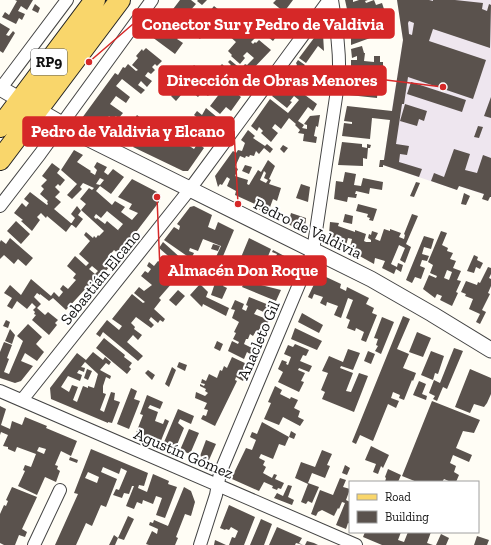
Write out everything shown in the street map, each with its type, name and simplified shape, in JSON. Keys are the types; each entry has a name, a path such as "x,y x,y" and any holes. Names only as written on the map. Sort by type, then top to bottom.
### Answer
{"main road":[{"name":"RP9","path":"0,127 6,93 95,0"},
{"name":"RP9","path":"0,160 120,0"}],"street":[{"path":"6,93 67,0"},
{"path":"0,206 62,124 152,0"},
{"name":"Sebastián Elcano","path":"22,400 190,189 330,0"},
{"name":"Anacleto Gil","path":"200,545 216,495 220,473 313,251 339,76 337,29 330,0"},
{"name":"Pedro de Valdivia","path":"6,93 81,135 371,279 491,350"},
{"name":"Agustín Gómez","path":"0,391 356,545"},
{"path":"34,545 60,490"}],"shaded area":[{"path":"397,0 491,0 491,197 459,186 457,190 383,165 403,40"}],"building":[{"path":"15,0 33,0 27,10 21,6 18,11 25,14 22,20 19,18 16,24 2,17 5,12 9,15 17,1"},
{"path":"180,0 191,0 196,4 189,12 192,14 189,19 186,17 182,22 170,13"},
{"path":"207,0 202,5 197,1"},
{"path":"276,0 293,0 284,12 273,3"},
{"path":"345,0 353,0 353,2 368,0 365,1 366,3 374,0 376,5 382,3 384,9 355,18 356,20 368,16 369,18 381,14 385,26 383,27 384,30 380,31 381,34 351,45 351,38 353,37"},
{"path":"397,0 455,0 483,3 482,9 487,11 489,4 491,5 490,48 433,29 429,41 486,60 473,99 408,77 396,144 409,146 407,155 400,154 399,162 422,169 419,177 383,165 383,167 379,167 380,160 384,160 390,120 372,118 370,139 342,136 344,123 352,124 352,122 344,121 347,106 392,111 403,40","holes":["409,21 414,23 412,35 409,34 408,23"]},
{"path":"35,4 40,8 38,13 32,10"},
{"path":"214,6 229,18 231,16 256,37 251,42 253,44 259,40 271,50 247,74 249,76 247,80 250,83 242,92 238,87 234,91 241,97 231,111 226,107 220,114 210,106 220,93 214,88 208,96 203,91 198,97 187,88 176,101 171,96 194,65 205,75 212,66 217,70 222,64 227,69 231,65 228,62 230,60 241,69 245,64 247,65 254,58 247,52 243,56 245,58 240,64 231,56 232,55 228,51 236,42 221,29 225,23 210,11","holes":["203,79 208,84 202,91 197,87"]},
{"path":"283,14 290,19 273,41 268,37 272,31 268,28 277,16 280,18"},
{"path":"168,17 180,26 177,30 179,32 177,35 179,37 177,39 183,43 175,54 152,37"},
{"path":"0,23 10,29 6,35 9,36 13,31 15,33 3,53 0,51"},
{"path":"187,23 192,26 194,23 205,32 200,39 184,27"},
{"path":"317,34 323,34 324,51 318,46 306,63 299,58"},
{"path":"362,46 365,53 364,61 374,62 374,56 380,56 380,62 383,62 383,67 379,67 379,74 375,74 375,80 358,79 359,73 351,73 351,60 357,60 357,56 352,58 351,49"},
{"path":"146,48 162,61 157,66 155,64 152,67 155,70 151,74 148,72 145,76 152,81 147,87 141,81 138,85 145,90 141,94 122,79 116,86 130,97 126,103 116,96 110,104 123,113 118,119 116,116 113,119 109,116 103,124 100,121 95,128 83,122 82,118 115,73 118,75 123,67 125,68 128,64 136,71 138,70 132,65 138,58 136,56 142,49 143,51"},
{"path":"298,60 305,65 303,68 315,77 324,67 323,76 313,90 306,84 303,88 307,92 305,95 317,104 313,111 308,107 298,121 304,125 302,128 307,129 307,125 304,124 310,116 320,115 318,127 316,126 314,136 317,137 316,143 303,141 304,134 298,133 300,130 289,118 281,129 275,124 272,128 278,133 271,142 261,133 263,131 259,127 257,131 251,126 270,99 288,113 299,100 294,96 290,101 292,102 287,108 272,96 290,71 292,72 297,65 296,63","holes":["306,77 309,80 306,84 302,81"]},
{"path":"350,82 378,86 377,98 349,95"},
{"path":"411,82 466,100 462,112 407,94"},
{"path":"491,97 491,118 484,116"},
{"path":"405,104 427,111 424,121 419,119 417,126 400,121"},
{"path":"206,108 218,118 210,128 194,115 197,111 202,115"},
{"path":"137,115 154,129 150,134 153,136 157,130 162,134 155,142 157,143 167,130 169,132 165,137 169,140 165,145 168,146 176,139 179,142 186,133 189,135 187,139 190,141 188,145 194,149 198,143 204,148 188,171 183,171 133,147 141,136 134,131 137,126 132,122"},
{"path":"478,126 483,127 479,138 474,137"},
{"path":"248,130 255,136 253,138 265,146 267,144 273,149 270,153 264,148 259,154 256,151 254,156 250,155 249,157 246,156 245,158 240,156 235,167 238,169 235,176 248,180 247,184 249,185 258,170 261,172 268,160 275,166 269,179 271,180 269,184 281,188 277,201 273,199 269,210 265,209 264,212 256,208 257,205 235,195 236,191 227,186 230,179 227,177 222,185 220,184 218,187 215,176 233,151 236,153 238,150 242,151 245,143 241,140","holes":["264,171 266,173 264,178 268,180 266,183 260,180"]},
{"path":"342,142 362,144 362,147 367,148 367,144 371,145 370,148 368,148 367,159 363,158 363,166 338,165"},
{"path":"283,145 288,148 284,153 280,149"},
{"path":"454,149 470,154 465,170 477,173 483,155 491,158 491,197 488,201 482,199 484,194 459,186 457,190 431,181 434,173 444,177"},
{"path":"74,150 83,155 77,162 95,175 97,170 94,167 97,162 107,167 104,172 108,175 113,169 124,177 111,194 100,186 96,191 112,205 115,201 125,207 121,212 132,220 138,213 129,209 132,204 118,197 132,179 157,192 159,202 130,240 132,241 126,249 124,248 119,254 114,250 108,257 109,258 104,263 109,267 93,288 89,285 66,310 53,298 49,301 37,293 34,297 41,304 37,308 45,315 48,312 58,320 55,323 57,325 49,335 32,320 36,315 34,314 35,312 33,310 36,307 32,303 27,309 17,301 12,309 7,306 12,298 4,293 10,285 21,295 31,279 51,296 54,292 59,297 63,292 60,289 63,285 68,289 76,280 73,278 76,274 67,266 75,256 86,266 89,263 79,254 90,241 84,235 86,232 93,238 94,236 96,238 104,231 81,210 86,204 80,199 89,188 92,190 94,188 83,183 80,187 82,189 72,199 67,195 77,184 61,170","holes":["100,178 104,180 100,185 96,184","107,211 123,224 118,230 119,231 107,221 105,224 94,217 96,214 101,218","92,266 98,271 95,274 89,269"]},
{"path":"52,163 60,169 57,173 65,180 60,186 58,184 55,187 60,192 55,197 61,202 54,209 72,224 66,232 47,216 46,218 41,213 37,217 40,220 32,231 21,221 23,220 14,213 22,203 26,207 29,203 24,199 30,192 47,205 48,204 48,201 40,194 44,189 41,186 47,180 42,176"},
{"path":"245,165 252,167 249,174 242,171"},
{"path":"345,172 356,174 354,185 361,186 363,178 383,182 382,190 370,188 369,194 356,191 356,198 348,197 347,202 334,199 336,181 343,182"},
{"path":"416,182 420,183 414,197 410,196"},
{"path":"301,184 310,187 308,202 296,198"},
{"path":"464,193 470,196 466,205 461,204"},
{"path":"358,204 377,209 373,221 369,220 370,218 367,217 368,214 356,211"},
{"path":"77,206 81,211 78,215 83,219 76,228 71,224 75,218 71,214"},
{"path":"194,206 212,215 208,227 215,230 218,222 234,230 221,261 215,259 221,246 203,239 198,251 190,248 189,251 194,253 192,257 203,261 198,273 185,262 187,256 164,240 174,227 179,230 180,226 177,224 190,207"},
{"path":"291,213 306,218 305,229 301,231 288,224"},
{"path":"345,214 353,216 352,224 343,222"},
{"path":"412,214 418,216 406,244 411,247 405,263 400,260 405,248 399,245 391,264 397,267 398,263 403,265 401,272 396,269 394,274 382,268 385,261 375,258 374,264 356,254 357,250 350,247 352,239 348,238 345,249 337,245 337,240 332,239 329,234 330,222 339,223 338,226 366,234 364,241 366,242 371,242 368,238 372,231 378,233 375,239 380,241 384,229 390,231 390,229 401,233 399,237 404,239 404,234"},
{"path":"16,221 30,234 21,244 7,231"},
{"path":"441,231 447,233 442,245 448,248 447,251 453,253 450,259 456,261 453,268 461,271 457,280 461,281 456,292 458,293 452,306 440,300 442,296 437,294 435,298 423,289 429,275 436,278 437,276 430,273 433,265 428,262","holes":["447,270 452,272 449,280 444,278"]},
{"path":"424,236 434,239 431,249 424,247 422,254 429,256 427,261 422,260 420,266 425,268 421,279 415,277 412,283 406,280"},
{"path":"10,238 33,258 26,266 18,259 14,264 4,255 0,259 0,242 1,240 6,244"},
{"path":"249,238 271,249 260,276 237,267"},
{"path":"163,242 183,260 178,265 182,268 171,281 173,282 159,298 161,300 154,309 165,319 163,322 160,320 158,323 151,317 149,320 154,325 151,328 136,317 131,323 135,327 134,329 142,335 138,340 133,335 127,342 143,356 138,361 103,332 100,337 96,334 107,320 119,330 122,326 112,319 132,294 143,303 145,302 134,293 139,287 144,291 152,285 141,276 145,271 148,273 151,269 147,266 149,262 154,266 158,261 160,262 165,257 172,263 174,261 159,248"},
{"path":"213,244 220,246 218,251 211,249"},
{"path":"273,250 290,259 292,264 285,282 268,274 277,254 272,252"},
{"path":"474,255 478,257 477,260 483,263 480,269 476,267 474,273 467,271"},
{"path":"488,267 491,268 489,278 491,279 491,286 488,293 490,294 482,310 486,312 480,324 476,322 480,314 469,309 473,299 465,296 466,294 461,292 466,281 477,285 478,282 480,283"},
{"path":"215,276 225,280 223,286 227,288 222,299 211,295 215,283 212,282"},
{"path":"324,276 341,284 340,288 346,291 347,287 369,298 366,304 374,308 372,313 377,315 366,342 361,340 364,332 356,328 355,331 347,328 350,320 346,318 353,300 348,298 341,318 334,315 338,306 327,302 326,306 320,303 323,297 314,294 312,299 308,297 316,280"},
{"path":"246,279 261,285 281,290 276,301 242,287"},
{"path":"200,284 208,292 206,297 229,308 226,316 203,304 202,307 190,295"},
{"path":"178,290 185,296 176,306 169,300"},
{"path":"249,297 274,307 270,315 257,309 254,314 269,320 263,334 256,331 253,336 250,334 248,339 246,339 244,344 256,350 253,356 247,352 244,359 228,351 232,341 238,344 239,342 233,339 236,333 234,332 239,322 232,318 235,310 231,309 235,300 244,304 242,309 246,311 248,306 246,305"},
{"path":"302,313 323,325 319,333 298,322"},
{"path":"403,316 410,319 397,349 409,354 403,368 416,373 404,400 399,398 400,395 393,392 391,398 399,401 396,408 388,404 373,441 360,435 356,444 352,442"},
{"path":"382,317 394,322 381,354 375,351 378,346 376,345 378,339 374,338"},
{"path":"6,320 10,322 8,328 3,326"},
{"path":"28,324 42,337 36,344 44,352 37,361 25,353 21,361 33,366 21,381 15,383 0,378 0,352 4,342 12,345 4,372 9,374 23,341 17,336"},
{"path":"295,328 322,341 317,350 291,339"},
{"path":"10,329 15,335 12,344 5,341"},
{"path":"417,332 431,338 423,357 409,352"},
{"path":"104,338 125,355 124,357 132,363 129,367 131,369 127,374 96,348"},
{"path":"217,341 223,344 220,351 214,348"},
{"path":"295,344 309,350 306,356 303,355 300,361 312,366 309,372 299,368 298,370 305,373 301,381 304,382 299,392 278,382 283,372 278,369 282,360 287,362 286,364 288,365 291,357 284,354 288,345 293,347"},
{"path":"454,348 463,351 447,389 443,387 437,401 433,399 435,396 429,393 434,380 440,383"},
{"path":"348,349 360,353 353,370 341,366 340,368 353,373 346,391 351,392 359,373 368,376 354,412 322,399 325,392 321,390 328,373 322,371 329,356 343,362"},
{"path":"368,351 375,354 371,364 364,361"},
{"path":"431,351 444,356 438,374 435,373 433,380 421,375"},
{"path":"93,352 103,360 105,357 111,362 109,365 106,363 100,370 111,376 110,379 106,377 103,386 103,393 106,394 100,410 104,412 111,392 115,393 114,400 120,402 112,423 108,423 51,399 50,388 77,353 86,360","holes":["85,362 98,374 94,388 83,386 77,402 73,400 78,387 72,385 69,392 61,387 68,376 80,381 82,375 77,373 79,370 84,372 85,368 81,367"]},
{"path":"232,357 249,365 243,381 236,377 235,380 237,381 215,426 201,419 203,415 206,416 208,410 204,409 207,403 195,398 196,392 205,396 208,393 205,391 206,389 200,386 200,384 204,386 205,384 201,383 202,379 206,381 209,374 217,378 220,370 222,371 224,366 227,368"},
{"path":"179,362 187,365 185,371 177,367"},
{"path":"172,367 176,370 169,387 165,384"},
{"path":"87,369 92,371 88,380 84,378"},
{"path":"470,369 491,378 491,394 484,407 474,404 470,413 455,407"},
{"path":"148,370 155,375 152,380 145,373"},
{"path":"419,381 426,384 422,394 427,396 426,400 413,395"},
{"path":"275,386 282,390 280,394 290,399 291,397 298,400 294,408 300,411 298,417 304,420 300,426 283,417 279,425 264,419 271,403 268,402"},
{"path":"131,388 137,391 134,399 140,401 129,429 117,424"},
{"path":"147,395 163,402 160,409 150,405 148,408 158,412 155,421 163,424 165,419 169,421 160,443 136,433 143,415 140,414"},
{"path":"432,401 480,420 474,433 463,431 456,448 472,455 469,462 453,455 450,463 456,466 454,472 459,475 456,481 449,481 444,479 443,481 414,481 402,476"},
{"path":"0,406 6,409 1,425 10,429 12,421 22,425 25,417 77,441 71,456 61,451 55,465 58,466 57,469 60,471 56,482 45,477 37,495 18,486 25,471 23,470 25,465 31,467 36,454 17,447 15,452 8,449 8,447 3,446 8,435 1,432 0,435","holes":["39,447 46,449 44,454 37,451"]},
{"path":"178,409 194,416 191,424 180,419 178,423 184,428 174,452 162,447"},
{"path":"262,422 289,437 285,446 279,444 273,459 261,454 259,458 265,461 263,465 266,467 263,473 272,478 274,474 277,475 275,479 284,483 281,489 278,488 277,490 272,488 273,486 264,482 259,491 232,479 246,448 252,450 256,440 250,437 252,432 257,434"},
{"path":"189,429 199,433 190,454 180,450"},
{"path":"291,431 296,434 294,439 289,437"},
{"path":"206,440 216,444 209,460 200,456"},
{"path":"371,446 389,455 383,468 381,466 378,474 373,472 376,464 365,460"},
{"path":"91,449 148,473 144,486 139,485 138,488 147,492 153,474 169,481 168,484 177,487 165,518 156,515 162,498 156,496 153,504 143,500 142,504 137,502 134,509 126,506 134,486 132,486 129,494 124,493 122,498 113,495 116,489 119,490 127,471 121,468 119,474 103,467 101,472 117,479 106,507 101,505 92,526 86,523 76,545 55,545 78,494 74,493","holes":["88,472 99,477 97,483 85,478"]},
{"path":"322,450 332,454 327,465 330,466 325,478 312,473 308,483 319,487 312,503 308,501 306,504 301,502 308,484 295,478 301,462 315,467"},
{"path":"70,457 78,460 77,463 69,460"},
{"path":"345,465 350,468 347,475 342,473"},
{"path":"388,469 401,475 398,481 385,481"},
{"path":"340,478 346,480 343,487 349,489 346,500 349,502 349,524 346,529 336,525 345,503 342,502 334,516 322,510 318,512 316,516 311,514 320,490 333,495"},
{"path":"288,485 292,486 288,497 294,500 292,505 274,498 277,493 283,496"},
{"path":"12,487 37,497 22,529 27,532 25,537 19,535 15,545 4,545 0,543 0,514 4,505 6,506 8,501 6,500"},
{"path":"184,487 191,491 195,502 191,516 185,514 176,537 178,538 175,545 146,544 152,531 157,534 158,529 149,525 150,522 153,523 154,520 168,526"},
{"path":"229,505 255,517 244,545 229,545 232,537 235,538 238,531 231,527 229,530 220,528"},
{"path":"128,516 134,519 124,540 118,538"},
{"path":"261,519 272,524 264,545 250,545"},
{"path":"277,527 302,538 299,543 303,545 296,543 295,545 269,545"},
{"path":"365,533 401,533 398,540 404,542 408,533 431,533 427,543 433,545 382,545 363,537"},
{"path":"441,534 449,538 446,545 436,545"},
{"path":"114,535 118,538 115,545 109,545"},
{"path":"477,536 489,540 487,545 474,545"},
{"path":"215,540 226,545 214,545"},
{"path":"307,541 314,543 318,545 305,545"}],"place":[{"name":"Conector Sur y Pedro de Valdivia","path":"89,62"},
{"name":"Dirección de Obras Menores","path":"443,87"},
{"name":"Almacén Don Roque","path":"157,197"},
{"name":"Pedro de Valdivia y Elcano","path":"238,204"}]}
